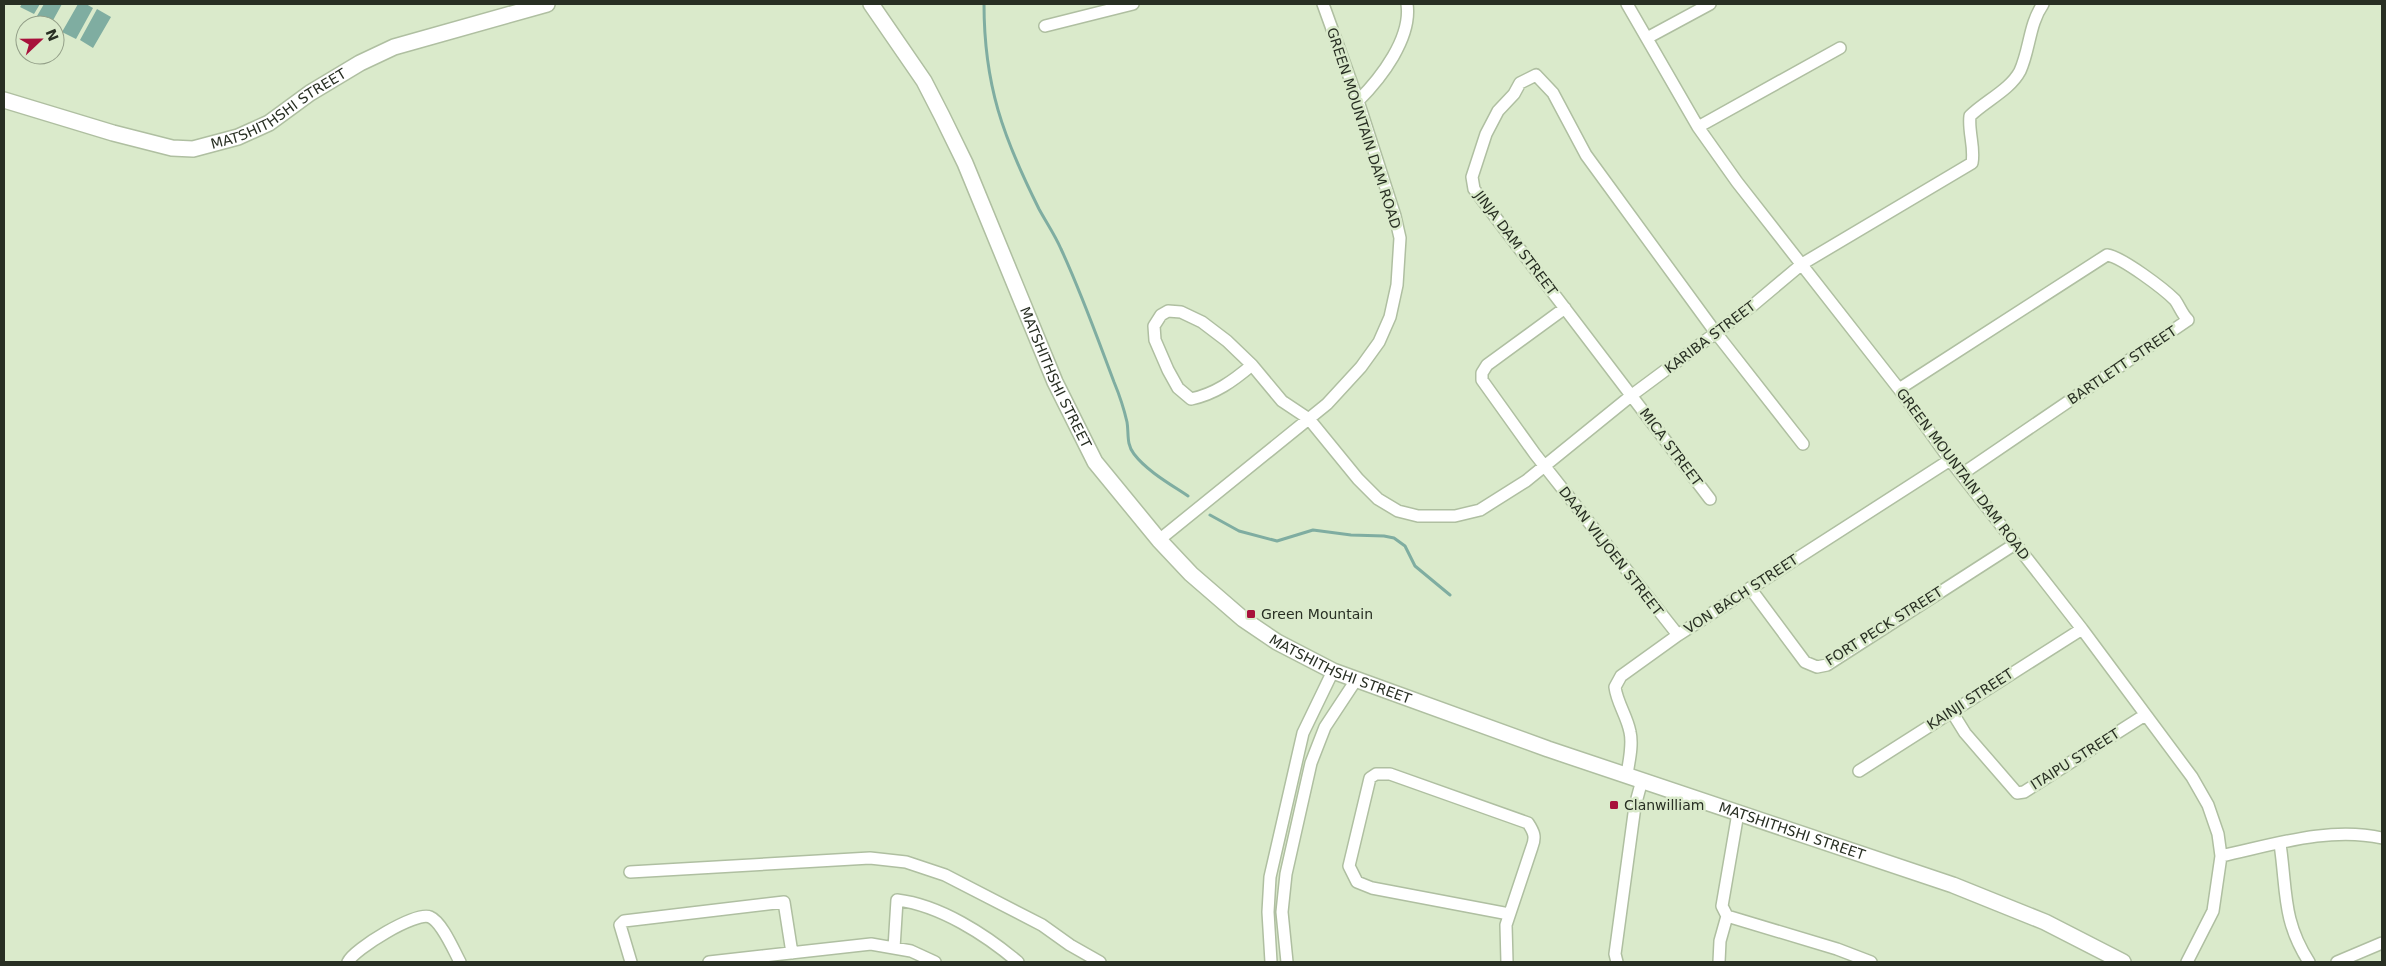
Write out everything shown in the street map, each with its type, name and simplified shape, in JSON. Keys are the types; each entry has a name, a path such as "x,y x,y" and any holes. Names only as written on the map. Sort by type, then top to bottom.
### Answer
{"main road":[{"name":"MATSHITHSHI STREET","path":"4,100 113,134 172,148 193,149 238,137 269,123 310,94 360,63 394,47 546,4"},
{"name":"MATSHITHSHI STREET","path":"871,4 924,81 942,116 968,172 1055,382 1095,462 1159,540 1191,574 1243,619 1277,642 1333,671 1356,680 1548,749 1627,774 1953,886 2045,922 2123,962"}],"street":[{"path":"1045,26 1133,4"},
{"name":"GREEN MOUNTAIN DAM ROAD","path":"1159,540 1309,419 1348,384 1379,342 1390,317 1397,285 1400,238 1358,101 1323,4"},
{"path":"1358,101 1378,80 1394,54 1408,20 1407,4"},
{"name":"GREEN MOUNTAIN DAM ROAD","path":"1627,4 1698,127 1752,202 1899,389 1950,460 2082,629 2192,776 2208,805 2218,834 2221,856 2213,911 2187,962"},
{"path":"1647,38 1710,4"},
{"name":"KARIBA STREET","path":"1252,365 1219,389 1205,396 1191,398 1178,388 1168,370 1156,340 1154,326 1161,315 1168,311 1182,312 1202,322 1227,341 1252,365 1282,401 1309,419 1358,479 1378,499 1398,512 1418,516 1455,516 1480,510 1545,466 1632,395 1716,333 1802,264 1972,163 1974,154 1969,127 1970,116 2008,85 2019,73 2025,58 2033,23 2043,4"},
{"path":"1698,127 1840,48"},
{"name":"JINJA DAM STREET","path":"1632,395 1474,189 1472,177 1486,134 1498,111 1514,94 1520,83 1536,75 1553,93 1586,155 1716,333"},
{"name":"BARTLETT STREET","path":"1899,389 2107,255 2116,257 2157,284 2179,306 2182,314 2188,320 1962,474"},
{"name":"DAAN VILJOEN STREET","path":"1564,308 1487,365 1482,372 1482,380 1545,466 1678,636"},
{"path":"1716,333 1803,444"},
{"name":"MICA STREET","path":"1632,395 1710,499"},
{"name":"VON BACH STREET","path":"1627,774 1631,742 1630,732 1621,711 1615,687 1621,676 1750,588 1950,460"},
{"name":"FORT PECK STREET","path":"1750,588 1805,662 1817,668 2015,544"},
{"name":"KAINJI STREET","path":"1859,771 2082,629"},
{"path":"1272,962 1268,912 1270,877 1303,733 1333,671"},
{"path":"1287,962 1282,912 1286,874 1311,763 1324,726 1356,680"},
{"name":"ITAIPU STREET","path":"1952,712 1965,733 2017,793 2024,792 2145,715"},
{"path":"1507,962 1506,925 1535,839 1534,832 1528,823 1390,774 1376,774 1370,778 1349,866 1357,882 1372,888 1509,914"},
{"path":"1613,961 1635,806 1642,780"},
{"path":"1719,962 1720,940 1727,916 1722,906 1738,813"},
{"path":"2221,856 2323,835 2364,834 2382,838"},
{"path":"2280,844 2287,914 2299,946 2309,962"},
{"path":"630,872 870,858 906,862 945,876 1042,925 1070,945 1100,962"},
{"path":"894,948 898,900 912,901 964,924 1018,962"},
{"path":"631,962 620,932 620,925 624,921 784,902 792,953"},
{"path":"348,962 357,950 412,919 424,916 436,921 460,962"},
{"path":"1727,916 1837,949 1871,962"},
{"path":"2337,962 2382,942"},
{"path":"709,962 871,944 911,951 935,962"}],"water":[{"path":"22,4 40,4 34,14 20,7"},
{"path":"44,4 62,4 56,15 38,15"},
{"path":"78,4 86,4 93,8 76,39 65,34 65,27"},
{"path":"97,9 111,17 93,48 80,40"}],"waterway":[{"path":"984,4 988,60 998,110 1026,183 1059,244 1082,298 1121,402 1127,422 1131,450 1145,466 1188,496"},
{"path":"1210,515 1239,531 1277,541 1313,530 1394,538 1405,546 1415,566 1450,595"}],"place":[{"name":"Green Mountain","path":"1251,614"},
{"name":"Clanwilliam","path":"1614,805"}]}
